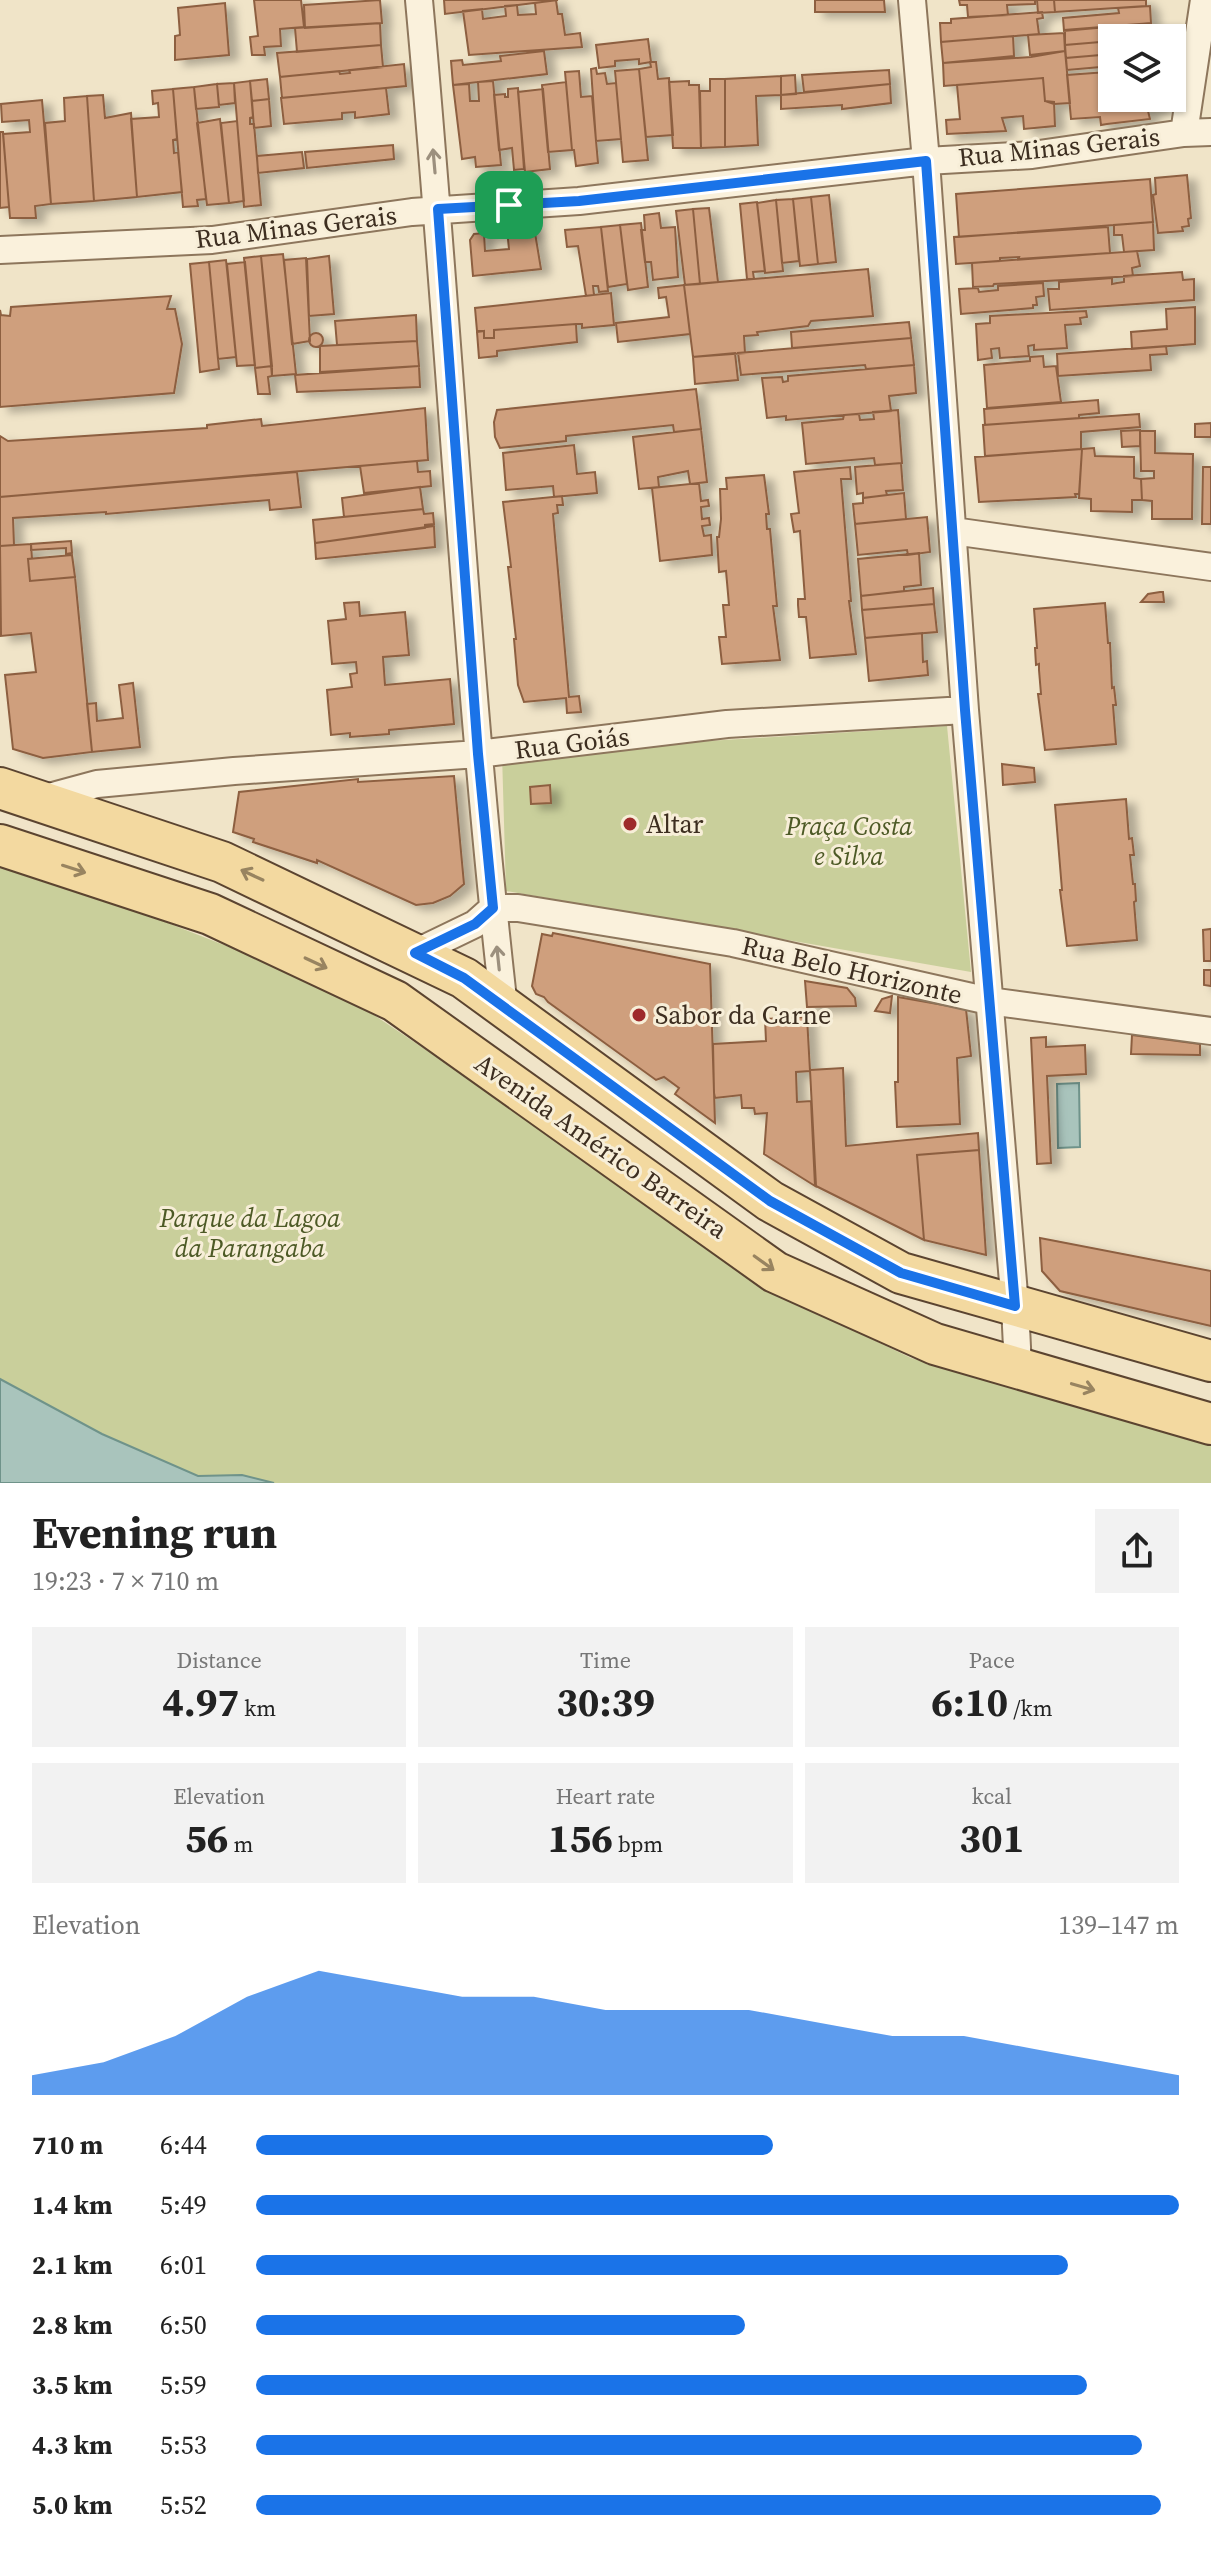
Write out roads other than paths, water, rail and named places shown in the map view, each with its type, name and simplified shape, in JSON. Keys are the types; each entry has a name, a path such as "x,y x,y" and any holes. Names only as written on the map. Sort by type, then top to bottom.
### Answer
{"main road":[{"name":"Avenida Américo Barreira","path":"0,788 222,862 464,978 770,1201 901,1273 1211,1361"},
{"name":"Avenida Américo Barreira","path":"0,845 210,914 395,1001 775,1272 935,1344 1211,1424"}],"street":[{"path":"419,0 438,209 478,754 504,1008"},
{"path":"912,0 1018,1368"},
{"path":"1184,133 1204,0"},
{"name":"Rua Minas Gerais","path":"0,250 212,240 438,209 579,201 926,161 1032,155 1184,133 1211,132"},
{"path":"953,531 1211,567"},
{"name":"Rua Goiás","path":"37,800 97,784 478,754 727,724 965,710"},
{"path":"415,953 475,924 493,908"},
{"name":"Rua Belo Horizonte","path":"493,908 518,908 733,943 989,1001 1211,1031"}],"water":[{"path":"1079,1083 1080,1147 1058,1148 1057,1084"},
{"path":"0,1379 102,1434 198,1476 242,1475 274,1483 0,1483"}],"place":[{"name":"Altar","path":"630,824"},
{"name":"Sabor da Carne","path":"639,1015"}],"park label":[{"name":"Praça Costa e Silva","path":"849,841"},
{"name":"Parque da Lagoa da Parangaba","path":"250,1233"}]}
